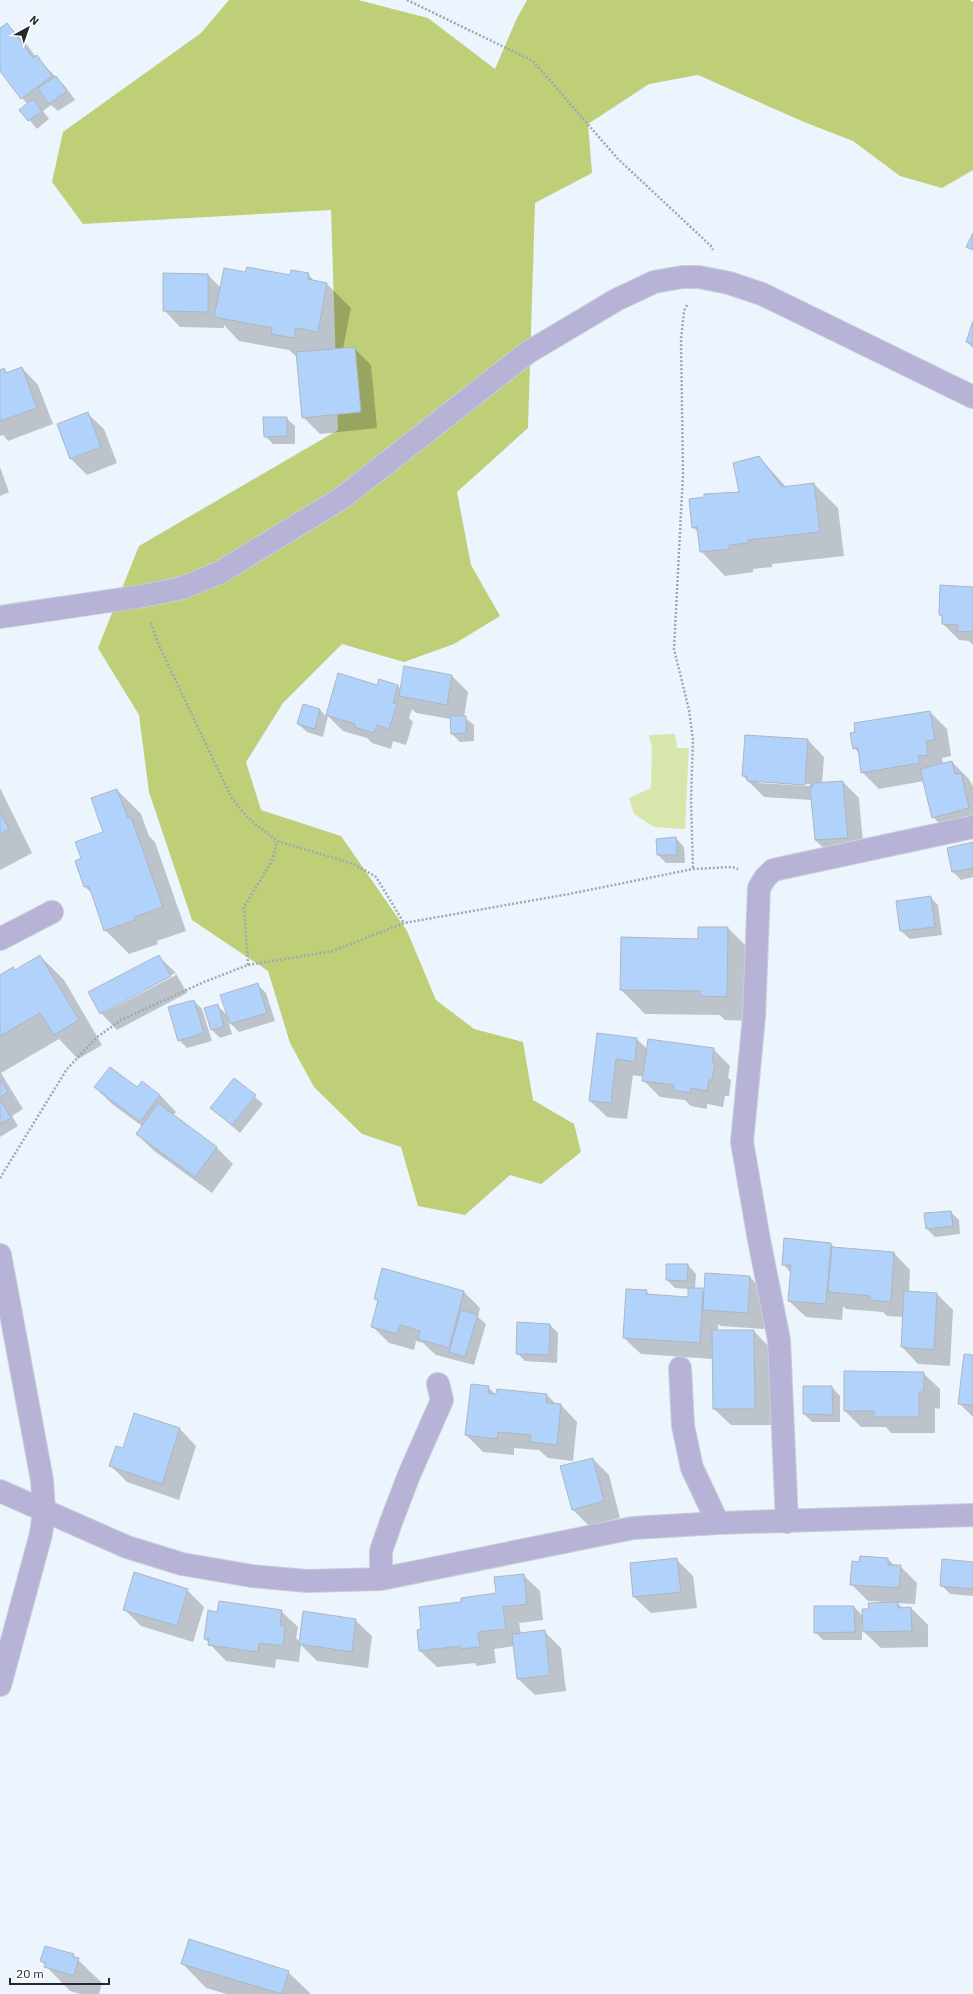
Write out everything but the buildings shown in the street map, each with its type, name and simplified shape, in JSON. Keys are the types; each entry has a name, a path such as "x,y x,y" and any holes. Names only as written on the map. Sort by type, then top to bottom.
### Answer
{"street":[{"path":"0,618 143,596 182,588 219,573 342,498 527,353 616,300 654,282 682,277 700,277 728,283 762,294 973,397"},
{"path":"787,1522 779,1340 759,1240 742,1142 754,1017 759,888 765,878 774,870 973,827"},
{"path":"0,939 52,912"},
{"path":"0,1255 38,1455 44,1511 41,1534 0,1685"},
{"path":"680,1368 683,1426 692,1468 718,1523"},
{"path":"381,1579 381,1551 409,1475 442,1400 438,1384"},
{"path":"0,1491 127,1547 182,1564 252,1576 307,1581 381,1579 633,1528 718,1523 973,1515"}],"path":[{"path":"406,0 533,61 618,159 711,246 728,283"},
{"path":"693,869 691,800 693,740 689,710 674,649 683,474 681,340 684,312 700,277"},
{"path":"143,596 157,641 231,797 248,818 277,841 354,864 376,877 404,923"},
{"path":"248,965 244,907 272,861 277,841"},
{"path":"0,1178 67,1069 96,1038 122,1020 162,1000 204,982 248,965 333,951 404,923 569,894 693,869 732,867 765,878"}],"green space":[{"path":"229,0 358,0 428,18 495,69 517,18 527,0 969,0 973,2 973,170 942,188 900,176 853,141 804,122 698,75 649,84 588,124 592,173 535,203 528,428 457,492 471,565 500,616 454,644 404,662 342,644 283,703 246,762 261,810 341,836 407,931 436,1000 474,1029 523,1042 533,1100 574,1124 581,1152 541,1184 510,1175 465,1215 418,1206 401,1147 362,1134 314,1087 290,1043 268,971 192,920 149,792 139,715 98,648 139,546 338,430 331,210 83,224 52,182 63,132 201,33"},
{"path":"675,734 677,748 689,748 685,829 654,827 634,814 629,798 651,788 652,748 649,735"}]}
